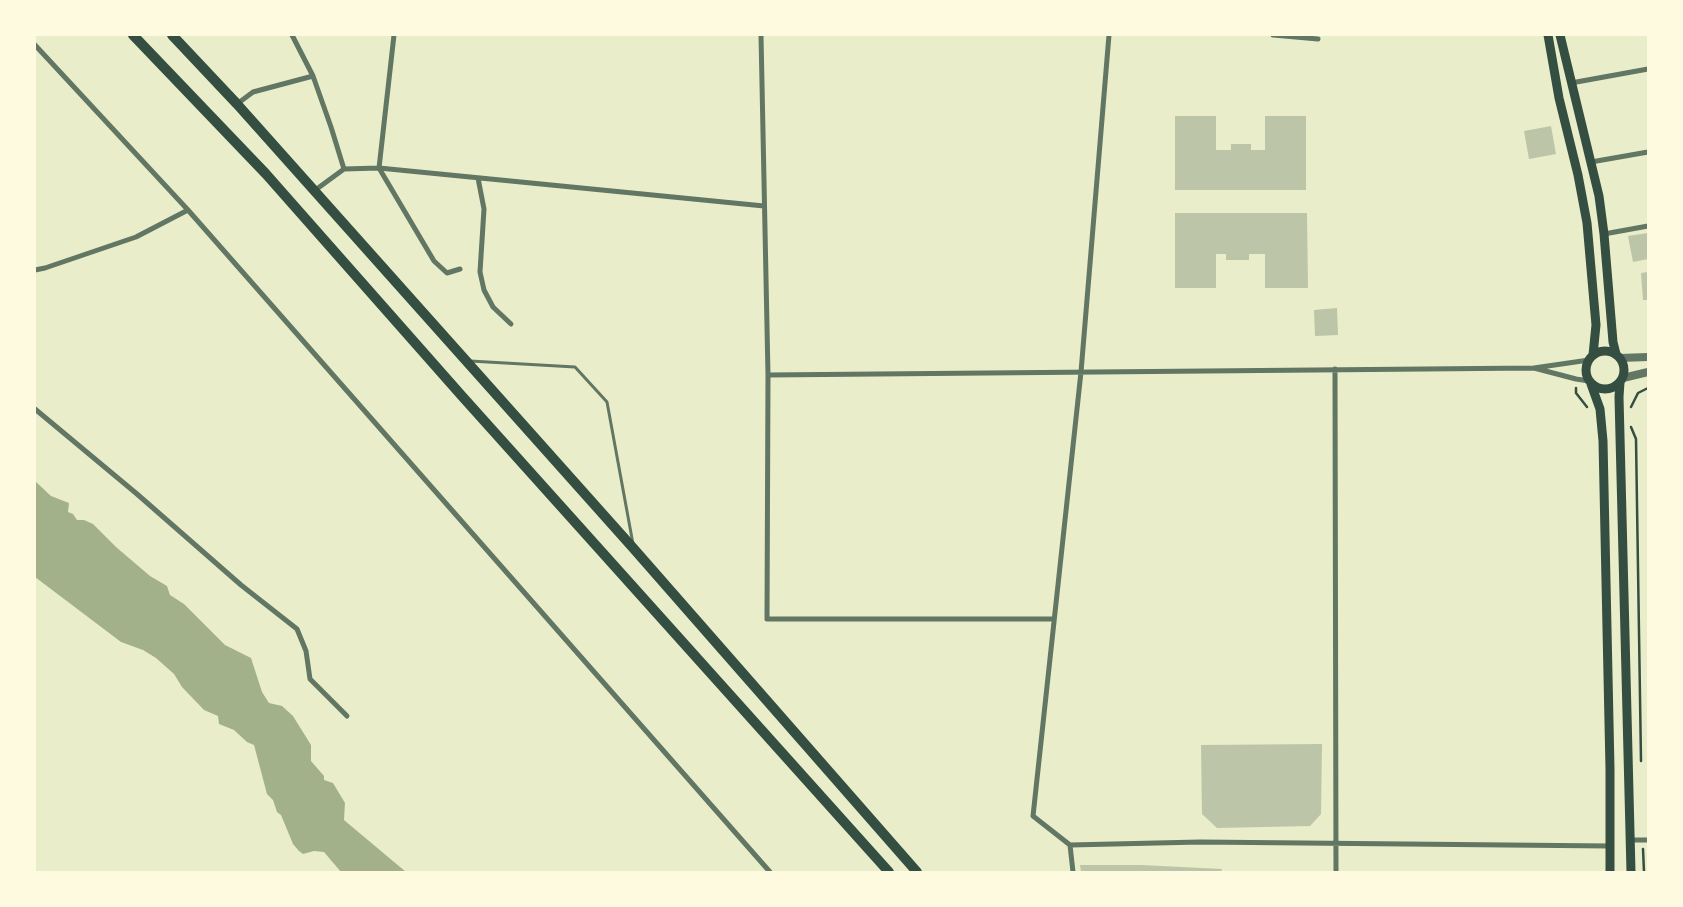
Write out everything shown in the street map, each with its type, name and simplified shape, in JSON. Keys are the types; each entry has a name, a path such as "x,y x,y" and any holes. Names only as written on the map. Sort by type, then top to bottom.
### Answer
{"highway":[{"path":"133,35 266,174 889,872"},
{"path":"172,35 237,104 634,549 917,872"}],"main road":[{"path":"1548,35 1558,98 1578,174 1587,223 1596,325 1591,357 1586,372 1600,409 1603,441 1610,759 1610,872"},
{"path":"1560,35 1570,84 1599,196 1613,342 1624,370 1618,397 1631,872"},
{"path":"1591,357 1604,351 1618,356"},
{"path":"1590,382 1596,388 1609,389 1621,380"}],"street":[{"path":"292,35 313,76 332,126 344,169"},
{"path":"394,35 379,168 434,261 447,273 460,269"},
{"path":"761,35 768,375 767,619 1054,619"},
{"path":"1109,35 1081,372 1032,816 1070,845 1200,842 1610,846"},
{"path":"1273,35 1318,38"},
{"path":"35,44 188,210 770,872"},
{"path":"1570,84 1648,69"},
{"path":"237,104 253,92 313,76"},
{"path":"1591,162 1648,152"},
{"path":"314,191 344,169 379,168 764,206"},
{"path":"478,178 484,209 480,272 484,290 493,307 512,324"},
{"path":"35,270 136,237 188,210"},
{"path":"1604,234 1648,226"},
{"path":"1618,356 1648,357"},
{"path":"768,375 1534,368 1591,357"},
{"path":"1534,368 1590,382"},
{"path":"1335,369 1336,872"},
{"path":"1621,380 1648,372"},
{"path":"35,410 137,494 241,586 297,628 306,651 310,679 347,716"},
{"path":"1631,840 1648,840"},
{"path":"1070,845 1072,872"}],"lane":[{"path":"466,361 575,367 608,402 634,549"}],"path":[{"path":"1631,410 1632,403 1638,393 1648,388"},
{"path":"1630,425 1636,439 1641,767"},
{"path":"1644,860 1644,872"}],"shaded area":[{"path":"35,481 51,496 69,503 68,512 73,514 77,520 84,520 93,524 150,576 167,586 170,595 184,604 225,645 251,658 262,692 269,703 282,706 293,716 311,745 311,761 324,776 324,780 333,783 345,803 344,820 406,872 341,872 324,852 314,851 303,854 299,851 293,844 273,800 267,794 254,745 247,742 234,730 219,724 218,716 204,710 182,687 174,674 156,658 143,650 121,642 35,577"}],"building":[{"path":"1175,116 1216,116 1216,150 1231,150 1231,144 1251,144 1251,150 1265,150 1265,116 1306,116 1306,190 1175,190"},
{"path":"1551,126 1556,154 1529,159 1524,131"},
{"path":"1175,213 1307,213 1308,288 1265,288 1265,254 1249,254 1249,260 1226,260 1226,254 1216,254 1216,288 1175,288"},
{"path":"1648,233 1648,259 1633,262 1628,236"},
{"path":"1648,272 1648,300 1643,300 1641,273"},
{"path":"1337,308 1338,335 1315,336 1314,310"},
{"path":"1322,744 1321,814 1310,826 1217,828 1202,814 1201,745"},
{"path":"1080,865 1141,865 1222,869 1221,872 1081,872"}]}
